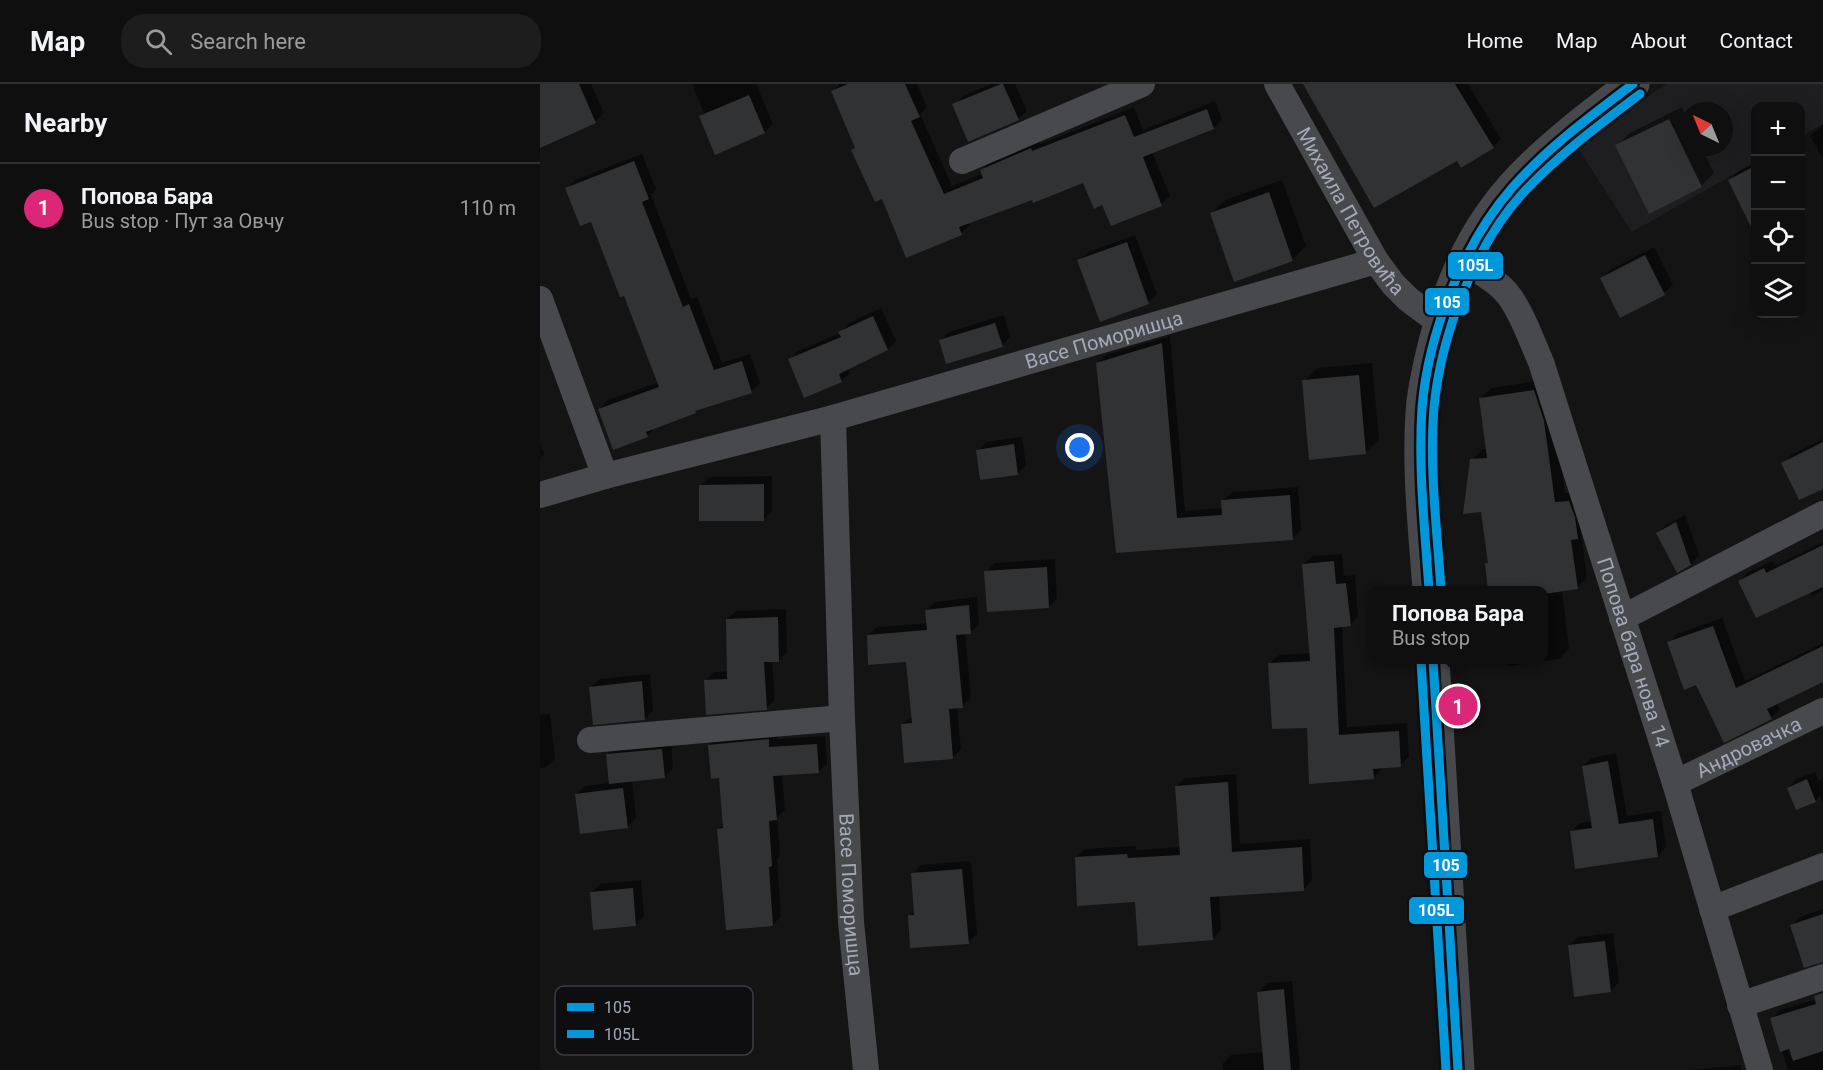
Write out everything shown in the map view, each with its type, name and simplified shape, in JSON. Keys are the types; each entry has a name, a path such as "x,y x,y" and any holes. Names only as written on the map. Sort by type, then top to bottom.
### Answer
{"street":[{"path":"962,161 1142,84"},
{"name":"Михаила Петровића","path":"1277,84 1376,261 1393,284 1408,299 1440,323"},
{"path":"1429,586 1423,507 1422,411 1426,381 1449,293 1472,245 1496,207 1530,169 1569,134 1633,84"},
{"name":"Васе Поморишца","path":"540,495 833,418 1376,261"},
{"name":"Попова бара нова 14","path":"1464,262 1494,281 1505,291 1525,326 1541,362 1675,783 1760,1070"},
{"path":"540,299 606,476"},
{"name":"Васе Поморишца","path":"833,418 842,717 852,922 866,1070"},
{"path":"1622,618 1823,514"},
{"path":"1433,664 1458,1070"},
{"name":"Андровачка","path":"1675,783 1823,711"},
{"path":"590,740 842,717"},
{"path":"1712,909 1823,866"},
{"path":"1740,1005 1823,977"}],"shaded area":[{"path":"1667,84 1823,84 1823,124 1805,134 1805,102 1751,102 1751,164 1632,232 1577,147 1590,135"}],"building":[{"path":"540,84 579,84 596,123 540,148"},
{"path":"848,84 905,84 920,117 911,121 944,194 983,178 980,170 1031,148 1032,151 1125,115 1134,137 1207,109 1214,129 1143,157 1162,206 1111,226 1102,205 1094,209 1083,183 1033,203 1032,200 959,227 962,235 906,258 882,199 875,202 851,150 855,148 831,91"},
{"path":"1001,84 1019,120 968,142 952,104"},
{"path":"1303,84 1455,84 1494,148 1461,168 1457,161 1374,208"},
{"path":"749,95 765,133 715,155 699,116"},
{"path":"1669,119 1679,140 1679,156 1687,156 1702,187 1649,214 1615,145"},
{"path":"634,161 649,199 642,202 683,307 689,304 714,370 742,361 752,393 695,411 696,413 646,432 648,437 613,450 598,409 659,387 624,296 620,297 591,222 580,226 565,188"},
{"path":"1751,168 1751,227 1728,180"},
{"path":"1269,192 1293,261 1234,282 1210,213"},
{"path":"1127,242 1149,304 1100,322 1077,260"},
{"path":"1645,255 1665,295 1620,318 1600,278"},
{"path":"873,316 888,350 839,374 842,382 804,398 788,359 841,337 838,332"},
{"path":"995,323 1003,347 946,364 939,340"},
{"path":"1162,343 1177,518 1222,515 1221,500 1290,495 1293,540 1116,553 1096,363"},
{"path":"1359,375 1366,454 1309,460 1302,380"},
{"path":"1534,390 1544,421 1555,502 1569,501 1575,517 1578,539 1571,540 1578,589 1548,593 1548,586 1487,586 1485,563 1488,563 1481,512 1463,514 1470,459 1487,458 1479,398"},
{"path":"1823,442 1823,489 1799,500 1781,463"},
{"path":"1014,444 1018,475 980,480 976,450"},
{"path":"764,484 764,521 699,521 699,485"},
{"path":"1676,522 1691,565 1677,573 1656,533"},
{"path":"1823,545 1823,587 1756,618 1738,581 1764,568 1766,573"},
{"path":"1334,561 1336,584 1346,583 1351,626 1334,628 1339,735 1399,731 1401,767 1373,769 1374,779 1309,784 1307,728 1272,729 1268,663 1310,661 1302,564"},
{"path":"1047,567 1049,608 987,612 984,571"},
{"path":"969,605 971,634 956,635 963,708 949,709 953,759 904,763 901,724 912,723 906,662 868,665 867,635 927,630 925,610"},
{"path":"778,617 779,662 764,662 767,710 706,715 704,680 727,679 726,619"},
{"path":"1713,626 1736,688 1823,646 1823,682 1767,709 1772,719 1724,743 1696,685 1684,690 1667,642"},
{"path":"642,681 645,720 593,725 589,687"},
{"path":"769,739 769,747 817,744 819,773 773,776 777,820 769,821 772,866 769,867 773,926 726,930 717,829 723,828 719,778 711,779 708,745"},
{"path":"662,749 665,778 609,784 606,754"},
{"path":"1608,761 1619,824 1653,819 1658,857 1575,869 1570,831 1592,828 1582,766"},
{"path":"1807,779 1816,802 1796,810 1787,788"},
{"path":"1228,782 1232,852 1302,847 1304,891 1210,897 1213,940 1138,946 1135,902 1077,906 1075,857 1127,854 1128,858 1180,855 1175,786"},
{"path":"623,788 628,828 580,834 575,794"},
{"path":"962,869 969,944 910,948 908,915 914,915 911,873"},
{"path":"633,888 636,926 593,930 590,892"},
{"path":"1823,914 1823,962 1804,968 1790,925"},
{"path":"1605,941 1611,992 1574,997 1568,945"},
{"path":"1284,989 1291,1070 1264,1070 1257,992"},
{"path":"1823,993 1823,1051 1793,1061 1789,1049 1780,1052 1770,1018 1816,1004 1814,996"}],"transit line":[{"name":"105","path":"1429,586 1421,477 1422,408 1432,350 1451,291 1478,236 1494,210 1512,188 1585,120 1633,84"},
{"name":"105L","path":"1441,586 1433,475 1434,407 1444,351 1463,294 1489,240 1522,194 1564,154 1640,94"},
{"name":"105L","path":"1421,664 1446,1070"},
{"name":"105","path":"1433,664 1458,1070"}],"place":[{"name":"Попова Бара","path":"1458,706"}]}
